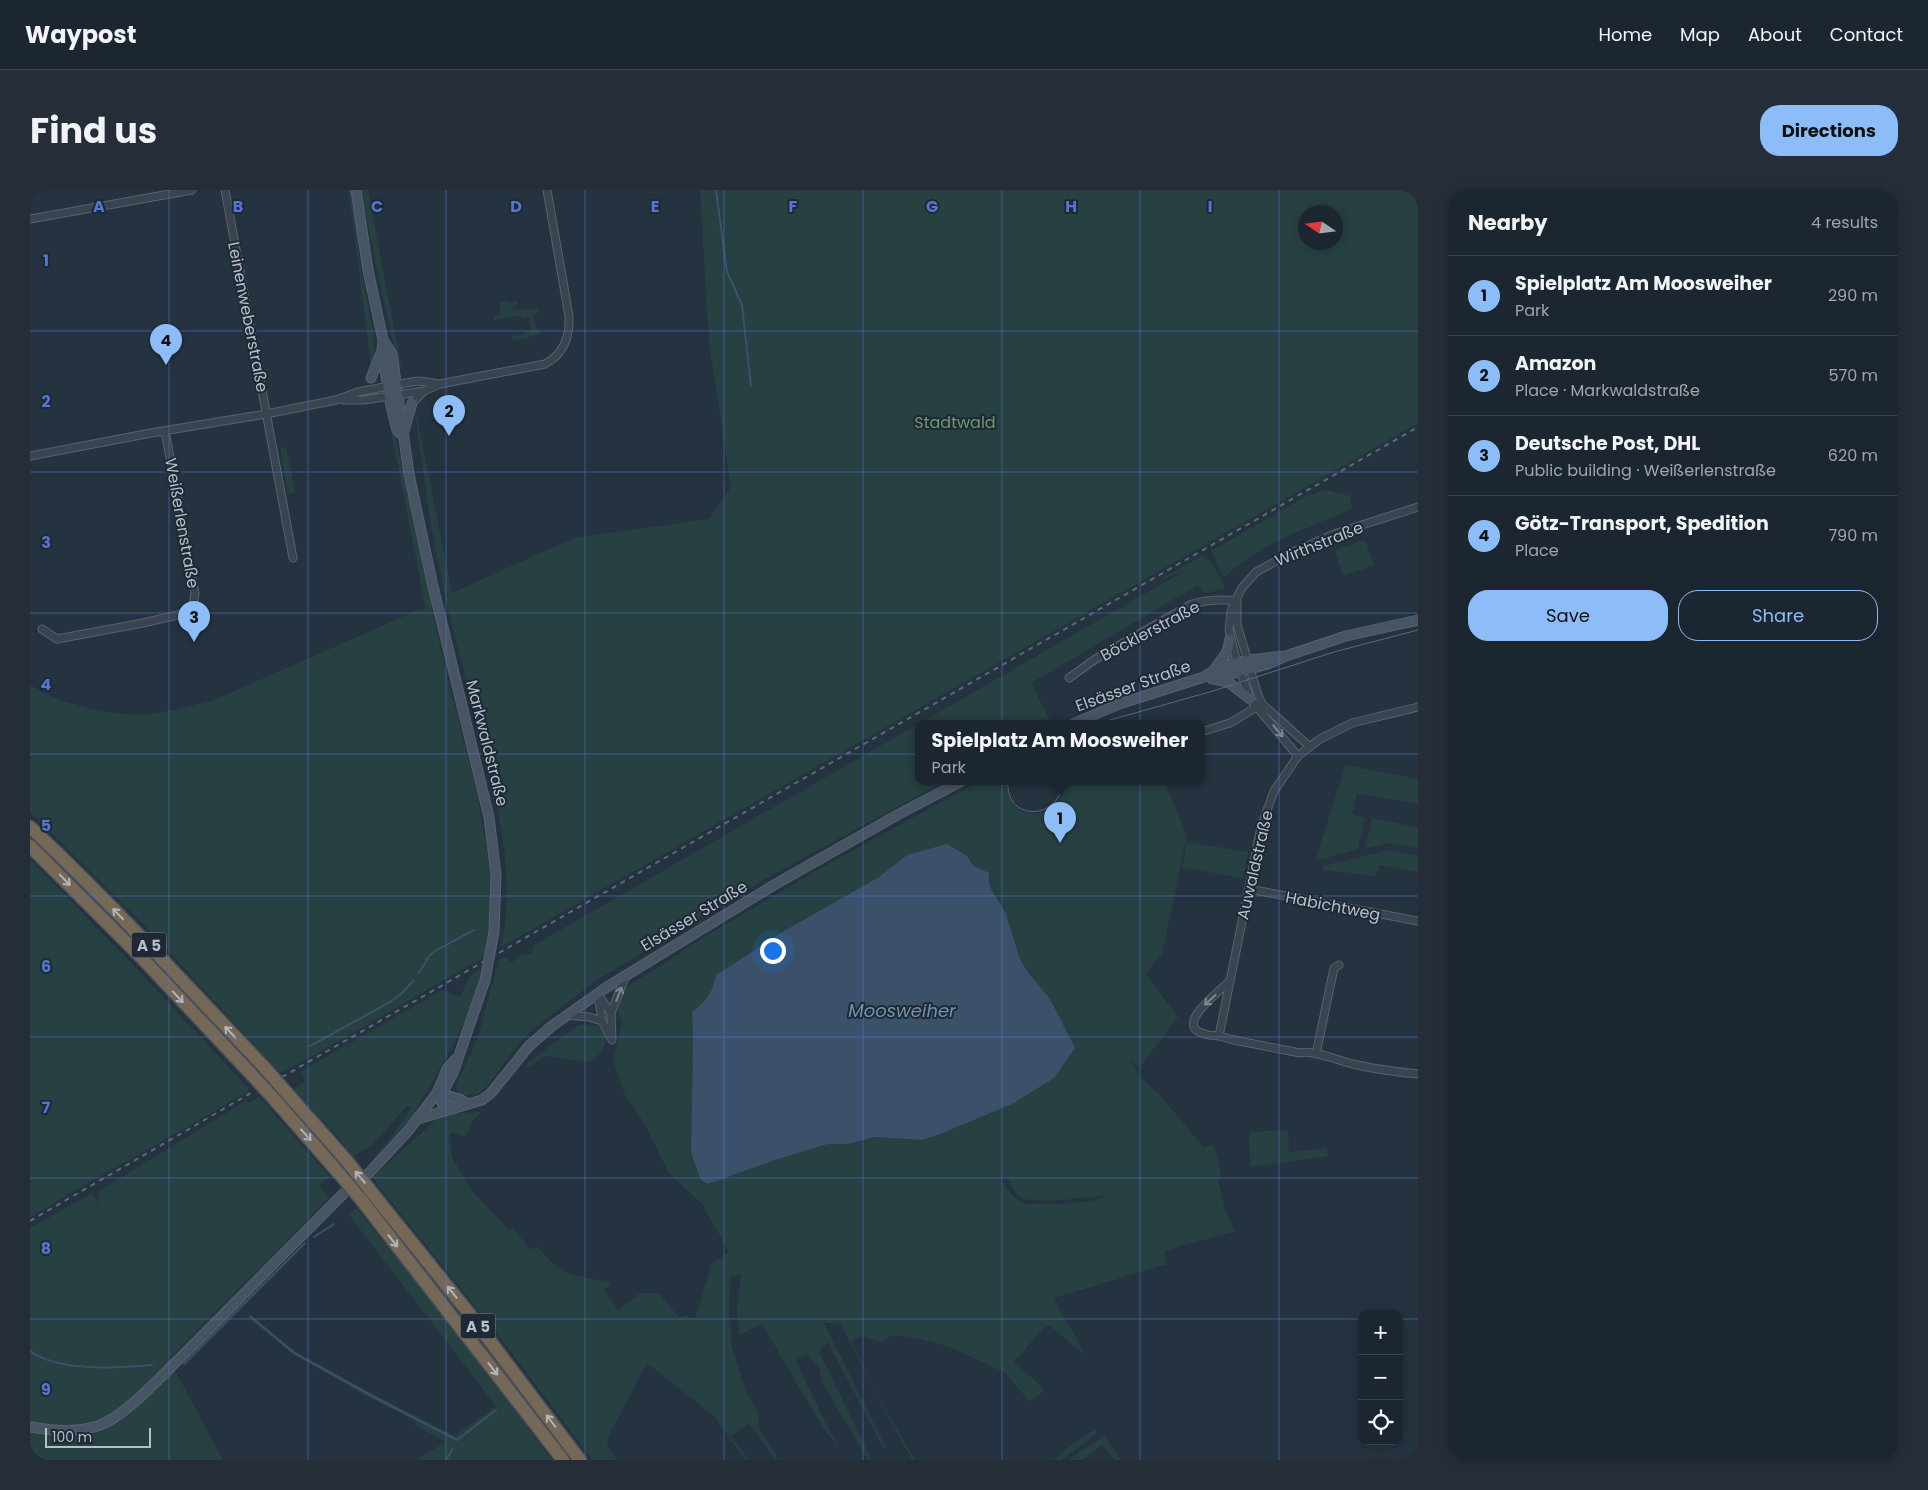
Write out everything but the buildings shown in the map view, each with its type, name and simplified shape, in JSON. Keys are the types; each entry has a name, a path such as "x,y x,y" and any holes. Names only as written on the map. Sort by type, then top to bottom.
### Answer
{"highway":[{"name":"A 5","path":"30,826 144,940 286,1092 347,1162 468,1312 580,1460"},
{"name":"A 5","path":"30,846 141,957 252,1075 337,1171 563,1460"}],"main road":[{"name":"Markwaldstraße","path":"356,190 368,270 383,340 382,352 393,390"},
{"name":"Markwaldstraße","path":"369,1173 418,1119 453,1074 485,980 494,932 496,876 489,817 432,582 409,474 403,436 398,430 393,390 392,354 383,340"},
{"path":"371,378 382,352"},
{"path":"403,436 412,403"},
{"name":"Elsässer Straße","path":"1208,678 1215,669 1268,664 1346,636 1418,620"},
{"path":"1215,669 1227,652 1230,639"},
{"name":"Elsässer Straße","path":"1082,720 1119,704 1239,667"},
{"path":"1208,678 1228,682 1250,699"},
{"name":"Elsässer Straße","path":"418,1119 482,1100 491,1094 529,1046 567,1016 626,975 774,885 954,785"},
{"path":"437,1093 460,1099 467,1104"},
{"path":"437,1093 442,1102 453,1108"},
{"path":"30,1427 67,1431 84,1429 103,1424 120,1414 173,1364 343,1194"}],"street":[{"path":"30,219 192,190"},
{"name":"Leinenweberstraße","path":"225,190 266,414"},
{"path":"412,403 424,391 440,384 545,364 556,357 563,348 568,336 569,316 547,190"},
{"path":"358,392 371,378"},
{"path":"336,400 364,400 419,381 440,384"},
{"path":"30,456 266,414 336,400 358,392 424,391"},
{"path":"266,414 293,558"},
{"name":"Weißerlenstraße","path":"42,628 56,639 186,613 193,606 195,593 164,431"},
{"name":"Wirthstraße","path":"1239,667 1229,630 1231,612 1241,589 1248,580 1270,563 1334,534 1418,507"},
{"name":"Böcklerstraße","path":"1069,678 1097,658 1192,604 1215,600 1237,601"},
{"name":"Wirthstraße","path":"1237,601 1237,625 1249,665"},
{"path":"1249,665 1260,705 1298,756"},
{"path":"1239,667 1250,699 1310,746"},
{"path":"1205,731 1230,723 1260,705"},
{"name":"Auwaldstraße","path":"1219,1036 1267,806 1277,785 1298,756 1320,739 1352,723 1418,708"},
{"name":"Habichtweg","path":"1249,889 1418,922"},
{"path":"1316,1054 1334,968 1339,965"},
{"path":"598,994 602,1021 612,1040 612,1013 626,975"},
{"path":"1230,981 1199,1009 1194,1016 1194,1024 1198,1031 1209,1035 1300,1053 1316,1054 1370,1067 1418,1074"},
{"path":"598,994 612,1013"},
{"path":"567,1016 589,1017 602,1021"}],"green space":[{"path":"348,190 353,190 359,255 374,344 375,357 373,368 371,366"},
{"path":"361,190 368,190 402,370 399,368"},
{"name":"Stadtwald","path":"700,190 1418,190 1418,423 501,947 506,920 507,892 502,836 491,780 445,597 450,594 445,596 431,526 416,411 452,593 574,538 709,519 731,487 709,342"},
{"path":"508,301 509,303 517,301 518,304 513,310 538,309 539,312 533,316 536,329 541,328 539,334 520,340 513,340 512,336 524,334 523,329 526,331 531,330 529,318 522,321 521,316 494,320 494,317 498,316 501,312 499,302"},
{"path":"387,410 394,431 433,609 427,609 432,610 477,793 490,869 489,930 484,957 280,1073 149,930 30,812 30,685 55,698 87,708 135,715 164,712 212,701 420,609 426,610"},
{"path":"286,447 295,492 288,494 280,448"},
{"path":"1323,489 1350,496 1352,509 1267,547 1251,556 1224,578 1211,551 1310,494 1313,495"},
{"path":"1365,540 1374,565 1343,576 1335,550"},
{"path":"1202,556 1208,561 1210,560 1225,587 1224,589 1204,593 1198,585 1031,683 1050,720 925,720 1186,570 1154,583"},
{"path":"915,726 915,785 937,785 772,875 594,982 531,1031 516,1047 486,1088 478,1094 464,1095 458,1092 456,1085 478,1038 499,959 506,957 509,961 513,962 520,954 532,953 534,945"},
{"path":"1345,765 1418,779 1418,804 1357,793 1352,814 1365,818 1358,849 1320,860 1316,859"},
{"path":"973,785 1007,785 1009,796 1015,806 1024,812 1033,814 1053,807 1060,799 1065,787 1071,785 1166,785 1187,836 1162,953 1146,974 1178,1017 1139,1068 1129,1058 1142,1079 1159,1094 1204,1148 1213,1144 1219,1163 1221,1177 1218,1179 1225,1210 1235,1231 1164,1251 1167,1264 1054,1298 1085,1355 1051,1327 1045,1326 1014,1362 1045,1390 1030,1402 1004,1372 947,1346 893,1335 882,1342 861,1336 851,1341 883,1405 915,1460 912,1460 882,1405 841,1324 824,1323 886,1448 883,1448 828,1342 819,1352 872,1460 868,1460 822,1382 819,1367 806,1354 795,1359 839,1448 822,1426 762,1324 739,1335 737,1309 741,1275 731,1275 729,1304 732,1347 746,1392 758,1413 759,1428 776,1455 777,1460 775,1460 749,1423 731,1436 749,1460 745,1460 715,1417 647,1363 609,1435 607,1445 617,1460 592,1460 498,1335 373,1177 437,1119 448,1114 481,1112 472,1122 466,1137 450,1133 452,1157 469,1187 509,1230 513,1227 530,1250 537,1246 552,1263 569,1274 612,1283 604,1290 618,1310 640,1293 658,1293 680,1318 685,1315 695,1319 710,1269 709,1266 729,1252 702,1204 668,1172 645,1124 625,1095 613,1061 622,1022 617,1010 625,988 716,930 821,868","holes":["907,855 967,856 973,865 989,873 988,885 1006,914 1020,959 1027,971 1050,999 1060,1021 950,1129 938,1135 909,1140 875,1137 848,1144 828,1144 775,1160 708,1184 701,1180 691,1153 692,1012 708,996 716,975 784,931 879,877","1006,1176 1019,1196 1037,1201 1109,1196 1090,1201 1059,1204 1024,1204 1013,1196 1001,1180"]},
{"path":"1372,818 1418,828 1418,848 1387,843 1365,849"},
{"path":"1187,842 1248,852 1243,878 1182,868"},
{"path":"1388,850 1418,856 1418,872 1379,865 1376,876 1322,870 1323,866"},
{"path":"30,859 136,968 250,1090 30,1217"},
{"path":"480,969 479,983 474,1000 455,1041 415,1110 417,1112 374,1162 372,1160 394,1134 411,1108 407,1106 371,1146 353,1156 339,1138 294,1090 306,1080 300,1072 443,990 460,997 469,977"},
{"path":"578,1025 597,1025 605,1035 606,1040 603,1049 591,1062 544,1056 528,1068 526,1064"},
{"path":"259,1097 330,1177 319,1185 329,1198 168,1358 223,1460 30,1460 30,1228 92,1193 98,1203 99,1191 247,1100 249,1103"},
{"path":"1288,1130 1289,1152 1327,1148 1328,1156 1250,1167 1249,1132"},
{"path":"356,1208 450,1323 552,1460 416,1460 446,1442 414,1425 416,1421 373,1400 293,1354 247,1317 250,1315 297,1352 455,1436 496,1406 349,1215"},
{"path":"1095,1429 1097,1433 1062,1460 1054,1460 1067,1448"},
{"path":"1105,1436 1121,1460 1115,1460 1102,1445 1083,1460 1070,1460 1079,1452"}],"water":[{"name":"Moosweiher","path":"947,844 967,856 973,865 989,873 989,885 1006,914 1020,959 1027,971 1050,999 1075,1048 1054,1078 1014,1103 938,1135 921,1140 875,1137 848,1144 828,1144 775,1160 708,1184 701,1180 691,1153 692,1012 708,996 716,975 784,931 879,877 907,855"}],"waterway":[{"path":"716,190 727,272 742,305 751,386"},
{"path":"419,973 429,956 435,951 474,930"},
{"path":"310,1046 390,1002 401,994 413,981"},
{"path":"314,1237 334,1224"},
{"path":"184,1364 305,1243"},
{"path":"250,1316 294,1353 457,1440 496,1410"},
{"path":"30,1351 42,1358 89,1367 152,1365"},
{"path":"446,1460 453,1448"}],"tram line":[{"path":"1110,720 1213,691 1334,652 1418,630"},
{"path":"1008,785 1009,795 1015,804 1023,810 1033,812 1043,810 1053,804 1060,795 1062,785"}],"railway":[{"path":"282,1077 1418,427"},
{"path":"30,1221 251,1093"}],"place":[{"name":"Götz-Transport, Spedition","path":"166,365"},
{"name":"Amazon","path":"449,436"},
{"name":"Deutsche Post, DHL","path":"194,642"},
{"name":"Spielplatz Am Moosweiher","path":"1060,843"}]}
